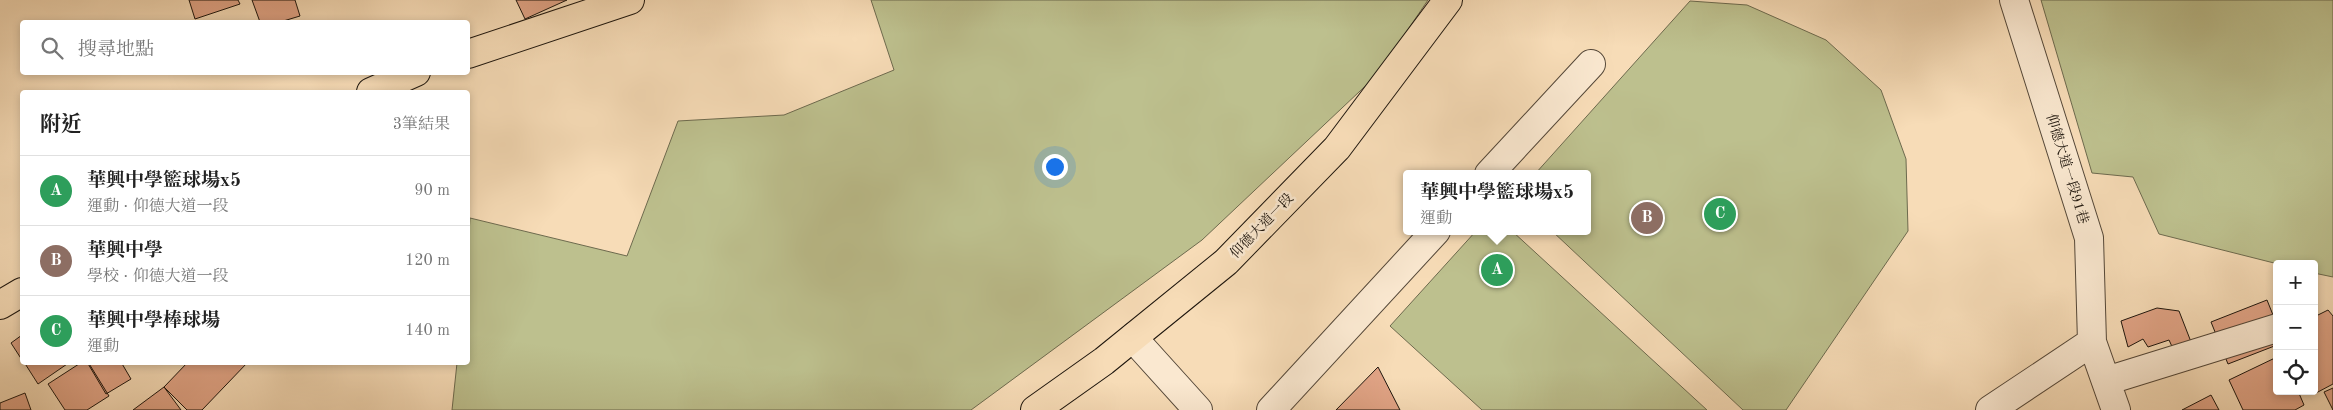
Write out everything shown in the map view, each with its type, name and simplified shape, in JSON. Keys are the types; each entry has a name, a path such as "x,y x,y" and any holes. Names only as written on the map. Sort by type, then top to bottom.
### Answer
{"main road":[{"path":"470,53 630,0"},
{"name":"仰德大道一段","path":"1035,410 1104,361 1226,262 1338,148 1448,0"},
{"path":"376,90 409,75"},
{"path":"0,305 20,293"}],"lane":[{"name":"仰德大道一段91巷","path":"2014,0 2089,238 2092,342 2116,410"},
{"path":"1493,170 1591,64"},
{"path":"1271,410 1432,235"},
{"path":"2106,381 2273,329"},
{"path":"1135,336 1142,348 1198,410"},
{"path":"1990,410 2092,342"}],"green space":[{"path":"871,0 1428,0 1377,75 1202,240 971,410 452,410 457,365 470,365 470,218 627,256 678,121 784,115 894,70"},
{"path":"2041,0 2333,0 2333,277 2318,274 2318,260 2273,260 2273,263 2159,234 2133,177 2092,173"},
{"path":"1690,1 1747,5 1826,40 1881,90 1906,159 1908,231 1786,410 1743,410 1556,235 1591,235 1591,170 1539,170"},
{"path":"1472,235 1516,235 1707,410 1482,410 1390,326"}],"building":[{"path":"189,0 238,0 240,4 195,19"},
{"path":"252,0 295,0 300,16 287,20 259,20"},
{"path":"516,0 567,0 525,19"},
{"path":"2267,300 2273,315 2273,347 2228,364 2211,322"},
{"path":"2157,308 2179,311 2193,347 2175,353 2169,340 2148,347 2143,339 2128,347 2121,321"},
{"path":"2328,310 2333,316 2333,384 2318,392 2318,350 2318,315"},
{"path":"20,336 20,357 11,343"},
{"path":"2273,359 2273,395 2300,395 2304,405 2295,410 2243,410 2229,380"},
{"path":"26,365 66,365 38,384"},
{"path":"77,365 90,365 109,396 87,410 65,410 48,384"},
{"path":"89,365 123,365 131,379 106,394"},
{"path":"185,365 245,365 202,410 187,410 164,387"},
{"path":"1378,367 1400,410 1336,410"},
{"path":"164,387 181,410 133,410"},
{"path":"2333,388 2333,410 2324,392"},
{"path":"25,393 31,410 0,410 0,403"},
{"path":"2211,395 2219,410 2182,410"}],"place":[{"name":"華興中學棒球場","path":"1720,214"},
{"name":"華興中學","path":"1647,218"},
{"name":"華興中學籃球場x5","path":"1497,270"}]}
